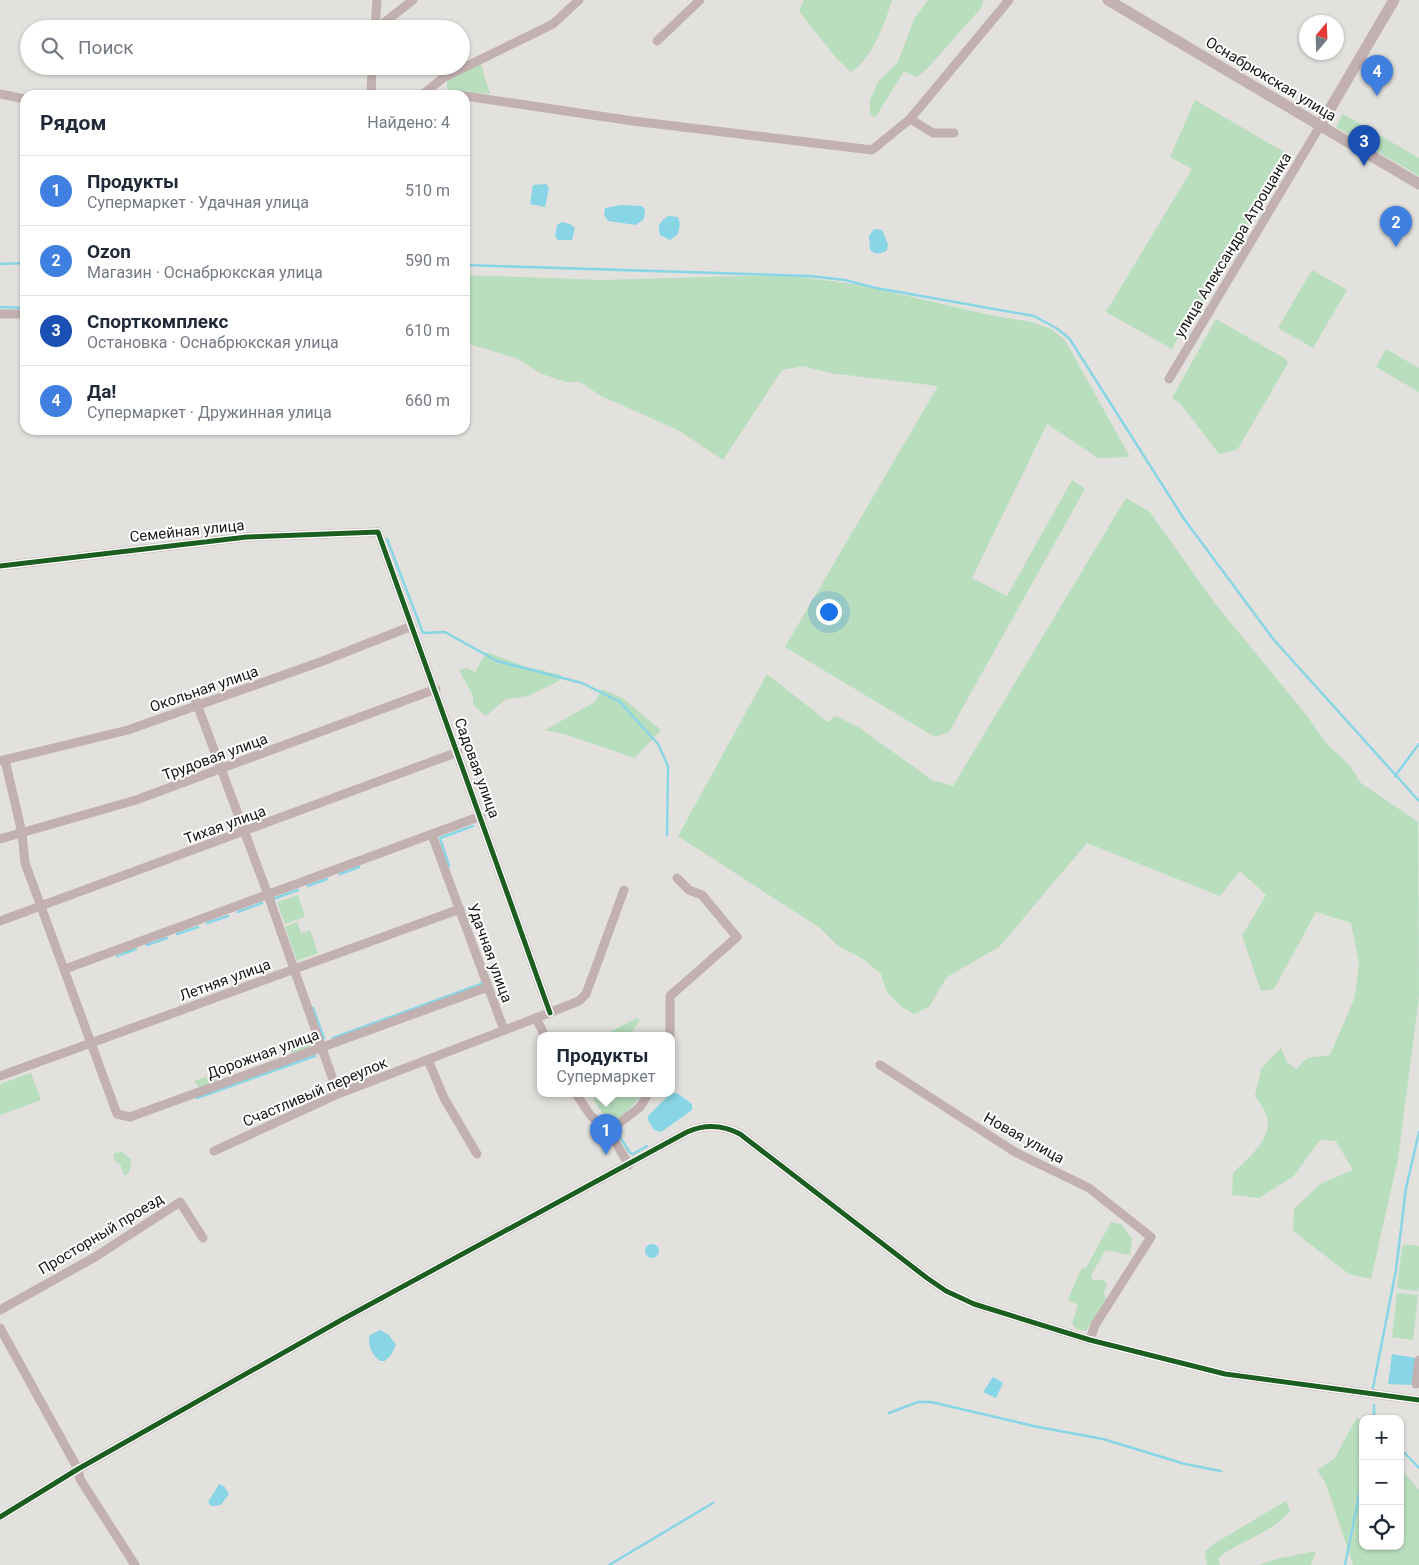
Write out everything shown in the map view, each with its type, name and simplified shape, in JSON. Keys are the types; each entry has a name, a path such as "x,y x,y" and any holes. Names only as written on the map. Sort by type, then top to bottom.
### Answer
{"street":[{"path":"376,20 377,0"},
{"path":"387,20 413,0"},
{"path":"470,65 554,24 579,0"},
{"path":"657,41 700,0"},
{"path":"470,97 634,120 872,150 910,119 1009,0"},
{"name":"Оснабрюкская улица","path":"1108,0 1419,184"},
{"path":"1320,126 1394,0"},
{"path":"370,90 371,75"},
{"path":"429,90 449,75"},
{"path":"0,94 20,98"},
{"path":"910,119 933,133 954,133"},
{"name":"улица Александра Атрощанка","path":"1169,379 1320,126"},
{"path":"0,314 20,314"},
{"name":"Семейная улица","path":"0,566 247,537 378,532"},
{"name":"Садовая улица","path":"378,532 436,689 550,1013"},
{"name":"Окольная улица","path":"2,761 112,734 199,706 412,626"},
{"name":"Трудовая улица","path":"0,839 136,800 222,770 436,689"},
{"path":"194,696 268,895 320,1048 338,1094"},
{"name":"Тихая улица","path":"0,921 458,752"},
{"name":"Дорожная улица","path":"2,761 22,834 25,863 117,1114 130,1117 488,986"},
{"name":"Садовая улица","path":"65,969 481,816"},
{"name":"Удачная улица","path":"432,835 504,1030"},
{"path":"670,1032 670,996 737,937 702,896 689,890 677,878"},
{"path":"504,1030 579,1001 586,994 624,890"},
{"name":"Летняя улица","path":"0,1076 460,909"},
{"path":"536,1018 543,1032"},
{"name":"Счастливый переулок","path":"214,1151 338,1094 504,1030"},
{"path":"428,1060 444,1098 477,1154"},
{"name":"Новая улица","path":"880,1065 1015,1152 1090,1188 1151,1238 1095,1325 1090,1340"},
{"path":"578,1097 590,1116 609,1131 629,1165"},
{"path":"609,1131 640,1106 646,1097"},
{"path":"0,1517 78,1470 402,1286 692,1130 709,1126 730,1130 745,1137 946,1291 982,1307 1090,1340 1226,1374 1419,1400"},
{"name":"Просторный проезд","path":"0,1310 95,1257 180,1202 203,1238"},
{"path":"0,1328 78,1470 80,1479 135,1565"},
{"path":"1416,1384 1419,1360"}],"green space":[{"path":"804,0 892,0 872,49 859,66 851,72 836,58 799,11"},
{"path":"928,0 983,0 981,8 926,70 916,77 904,71 875,118 870,114 870,100 878,82 898,62 914,19"},
{"path":"477,63 481,64 490,94 470,93 470,90 451,90 447,88 447,80 456,75 470,75 470,67"},
{"path":"1195,100 1291,156 1196,315 1188,320 1172,349 1106,312 1192,169 1170,157"},
{"path":"1343,114 1419,158 1419,176 1336,127"},
{"path":"1312,270 1347,290 1313,348 1278,328"},
{"path":"470,275 601,280 786,275 860,285 994,316 1032,322 1051,329 1065,340 1130,457 1098,458 1047,424 972,578 1007,596 1072,480 1085,489 949,732 935,737 785,647 938,386 830,373 803,366 782,370 723,460 678,430 601,396 580,382 566,382 542,374 516,358 470,344"},
{"path":"1216,319 1286,359 1288,363 1239,447 1236,450 1219,454 1180,403 1172,398"},
{"path":"1386,349 1419,368 1419,392 1376,367"},
{"path":"1126,498 1150,512 1213,601 1308,717 1325,742 1349,765 1361,783 1418,822 1419,996 1398,1159 1371,1279 1349,1274 1293,1231 1294,1209 1320,1184 1353,1170 1336,1141 1320,1140 1294,1176 1259,1198 1232,1195 1233,1173 1258,1148 1266,1133 1267,1116 1255,1095 1261,1069 1281,1048 1287,1062 1296,1069 1307,1058 1330,1055 1355,997 1359,963 1351,923 1316,912 1274,989 1261,991 1242,936 1266,895 1240,871 1220,896 1087,843 999,947 947,977 929,1007 914,1014 902,1007 887,992 881,974 863,959 837,945 820,928 678,836 767,674 828,722 836,716 860,728 932,780 953,786"},
{"path":"487,652 527,667 561,675 559,681 528,696 506,699 486,716 473,705 473,696 459,670 467,668 475,672"},
{"path":"602,689 624,699 661,730 635,758 567,735 545,730 595,702"},
{"path":"298,895 305,917 285,924 277,902"},
{"path":"297,922 301,933 310,930 318,953 297,961 285,927"},
{"path":"637,1018 640,1020 632,1032 610,1032"},
{"path":"301,1040 303,1044 315,1040 317,1043 315,1047 292,1055 289,1045"},
{"path":"31,1073 41,1100 0,1115 0,1084"},
{"path":"217,1073 216,1083 199,1087 194,1081"},
{"path":"595,1097 640,1097 624,1114 609,1123 593,1099"},
{"path":"122,1152 131,1159 130,1170 127,1175 124,1175 120,1164 114,1160 114,1153"},
{"path":"1111,1222 1121,1224 1132,1239 1130,1255 1105,1250 1091,1276 1092,1280 1104,1280 1107,1285 1104,1292 1106,1299 1086,1331 1076,1329 1072,1323 1078,1305 1068,1300 1081,1269 1086,1268"},
{"path":"1405,1244 1419,1246 1419,1288 1417,1291 1397,1287 1402,1247"},
{"path":"1397,1293 1418,1295 1413,1340 1392,1337"},
{"path":"1357,1417 1359,1419 1359,1550 1404,1550 1404,1473 1419,1490 1419,1565 1353,1565 1326,1484 1317,1470 1335,1458"},
{"path":"1286,1501 1290,1511 1274,1526 1218,1558 1220,1565 1207,1565 1205,1552 1215,1543"},
{"path":"1316,1551 1311,1565 1259,1565 1276,1559"}],"water":[{"path":"546,184 549,188 545,207 530,204 533,185"},
{"path":"621,205 642,206 645,210 644,219 636,225 608,221 604,215 605,208"},
{"path":"668,216 678,217 680,224 678,234 670,240 660,235 659,229 661,222"},
{"path":"562,222 570,224 575,228 572,240 558,240 555,236 557,225"},
{"path":"874,229 882,230 888,244 887,250 881,253 874,253 870,250 869,236"},
{"path":"675,1093 692,1104 692,1110 661,1132 654,1130 648,1120 648,1116 667,1097 675,1097"},
{"path":"649,1244 655,1244 659,1251 655,1258 649,1258 645,1254 645,1248"},
{"path":"380,1330 389,1335 396,1345 391,1355 385,1361 377,1359 370,1346 370,1335"},
{"path":"1392,1354 1416,1358 1413,1385 1388,1384"},
{"path":"993,1377 1003,1383 996,1398 983,1392"},
{"path":"219,1484 224,1486 229,1494 221,1505 211,1506 208,1502"}],"waterway":[{"path":"0,264 20,263"},
{"path":"470,265 809,276 845,280 876,288 1034,316 1056,328 1069,338 1184,519 1274,640 1419,801"},
{"path":"0,307 20,308"},
{"path":"387,539 423,633 445,632 497,661 582,683 620,702 658,744 668,766 667,835"},
{"path":"1395,776 1419,744"},
{"path":"449,866 440,838 473,826"},
{"path":"340,874 359,867"},
{"path":"308,886 327,879"},
{"path":"273,899 298,890"},
{"path":"238,912 262,903"},
{"path":"207,923 228,916"},
{"path":"177,934 198,927"},
{"path":"147,945 167,938"},
{"path":"117,956 136,949"},
{"path":"333,1038 481,984 482,981"},
{"path":"313,1008 324,1038"},
{"path":"197,1098 315,1056"},
{"path":"1373,1388 1396,1270 1406,1188 1419,1132"},
{"path":"618,1134 630,1153 633,1154 647,1146"},
{"path":"889,1413 918,1402 931,1402 1038,1427 1103,1439 1185,1464 1221,1471"},
{"path":"1374,1405 1374,1415"},
{"path":"1404,1452 1419,1468"},
{"path":"1345,1565 1359,1496"},
{"path":"609,1565 713,1503"}],"cycle path":[{"path":"0,566 247,537 378,532 550,1013"},
{"path":"0,1517 78,1469 343,1319 687,1132 707,1127 721,1127 740,1134 927,1278 946,1291 974,1304 1090,1340 1225,1374 1419,1400"}],"place":[{"name":"Да!","path":"1377,96"},
{"name":"Спорткомплекс","path":"1364,166"},
{"name":"Ozon","path":"1396,247"},
{"name":"Продукты","path":"606,1155"}]}
